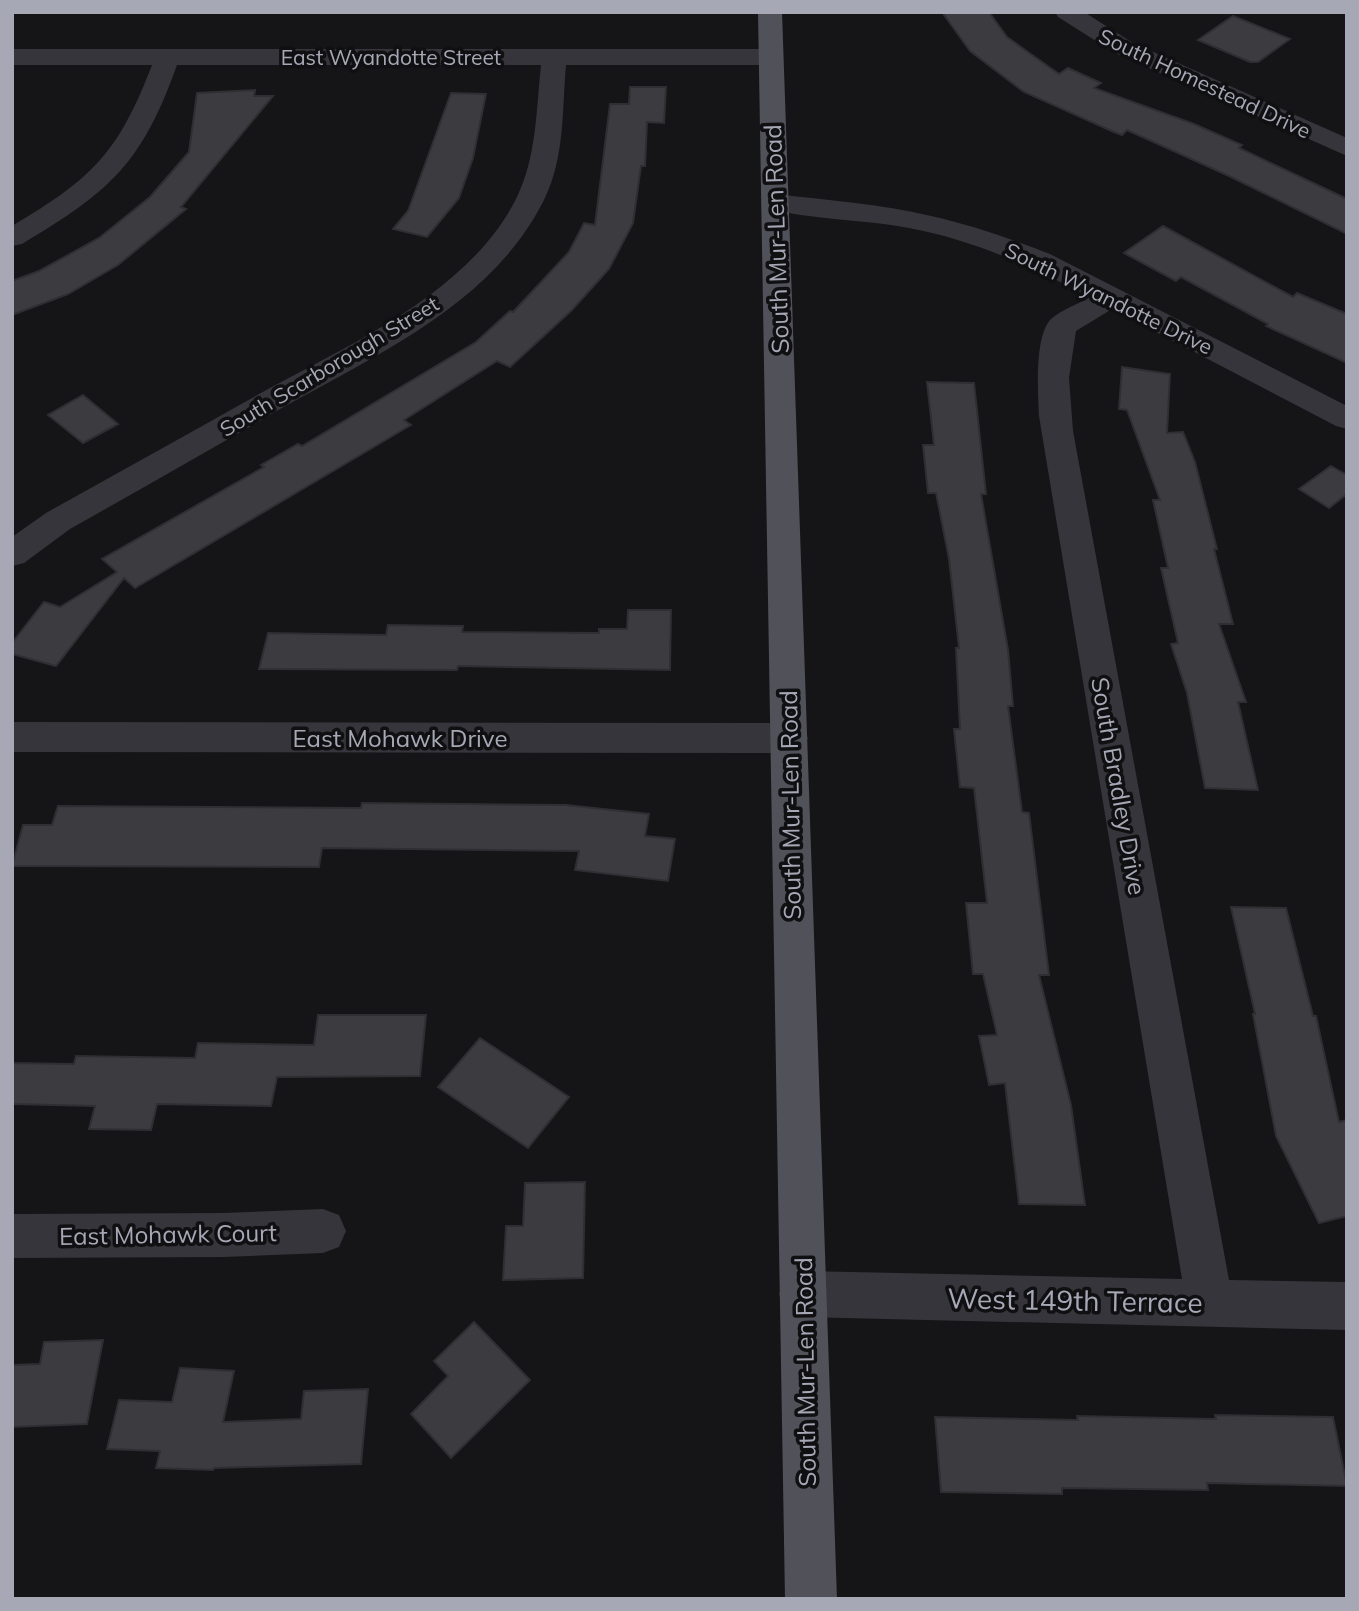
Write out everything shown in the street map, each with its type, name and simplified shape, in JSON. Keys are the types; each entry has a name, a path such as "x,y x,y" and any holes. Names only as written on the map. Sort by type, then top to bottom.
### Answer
{"main road":[{"name":"South Mur-Len Road","path":"770,12 811,1599"}],"street":[{"name":"South Homestead Drive","path":"1067,12 1124,48 1347,148"},
{"name":"East Wyandotte Street","path":"12,57 770,57"},
{"path":"12,238 73,201 90,188 123,154 138,128 167,57"},
{"name":"South Scarborough Street","path":"12,554 58,521 415,320 462,285 498,247 520,218 540,175 554,57"},
{"name":"South Wyandotte Drive","path":"775,202 905,219 953,229 1040,260 1347,419"},
{"name":"South Bradley Drive","path":"1112,297 1062,326 1051,376 1059,445 1210,1303"},
{"name":"East Mohawk Drive","path":"12,737 789,738"},
{"name":"East Mohawk Court","path":"12,1236 223,1235 323,1231"},
{"name":"West 149th Terrace","path":"803,1294 1347,1306"}],"building":[{"path":"942,12 989,12 1007,37 1059,74 1068,68 1101,83 1094,88 1194,124 1242,145 1239,148 1347,199 1347,234 1127,130 1122,135 1024,92 970,51"},
{"path":"1233,16 1290,39 1258,62 1250,62 1198,40"},
{"path":"630,87 666,87 664,123 647,122 645,166 641,166 633,223 609,269 572,310 510,367 497,361 404,420 411,425 135,588 124,578 56,666 12,654 12,643 44,602 60,607 117,572 102,559 264,467 261,465 298,444 302,446 476,342 510,311 513,312 569,252 584,223 595,225 610,104 629,104"},
{"path":"255,90 254,96 273,96 181,207 186,209 118,265 68,294 12,315 12,281 39,271 99,238 150,197 189,152 197,93"},
{"path":"451,93 486,94 473,158 459,198 427,237 393,229 408,211"},
{"path":"1163,226 1293,297 1297,293 1347,314 1347,363 1266,326 1268,324 1181,277 1176,281 1124,253"},
{"path":"1122,367 1170,374 1167,433 1183,432 1195,462 1233,624 1219,624 1246,702 1238,702 1258,790 1205,788 1187,693 1171,644 1178,643 1161,568 1168,568 1153,500 1160,500 1127,410 1119,409"},
{"path":"927,382 974,383 986,494 981,494 1008,650 1013,706 1008,706 1022,812 1029,813 1049,975 1039,975 1071,1105 1085,1205 1019,1204 1005,1083 989,1085 979,1036 997,1035 983,974 973,974 966,903 987,903 974,788 960,787 954,729 960,729 956,648 959,648 949,559 936,493 928,493 923,445 934,445"},
{"path":"83,395 118,424 83,443 48,415"},
{"path":"1331,466 1347,475 1347,494 1329,508 1299,489"},
{"path":"628,610 671,610 670,670 458,666 457,670 259,669 268,633 386,635 388,625 463,626 462,632 599,633 599,629 627,629"},
{"path":"362,803 566,805 649,814 645,836 675,839 668,881 575,870 579,851 322,848 319,867 12,866 23,825 52,825 58,806 361,808"},
{"path":"1231,907 1286,908 1313,1016 1316,1016 1339,1122 1347,1120 1347,1216 1319,1223 1276,1136 1255,1014"},
{"path":"318,1015 426,1015 420,1076 277,1077 271,1106 157,1104 151,1130 89,1129 95,1106 12,1104 12,1063 74,1064 76,1056 195,1058 198,1043 314,1045"},
{"path":"480,1038 569,1097 528,1148 438,1087"},
{"path":"585,1182 583,1278 503,1280 506,1226 523,1226 525,1183"},
{"path":"474,1322 530,1380 451,1458 411,1414 448,1376 434,1361"},
{"path":"103,1340 87,1424 12,1427 12,1365 40,1364 44,1342"},
{"path":"180,1368 234,1371 223,1422 301,1419 304,1391 368,1389 361,1464 213,1470 156,1468 160,1451 107,1449 119,1400 172,1402"},
{"path":"1215,1415 1333,1417 1347,1486 1207,1483 1208,1490 1062,1488 1062,1494 941,1492 935,1417 1216,1419"}]}
